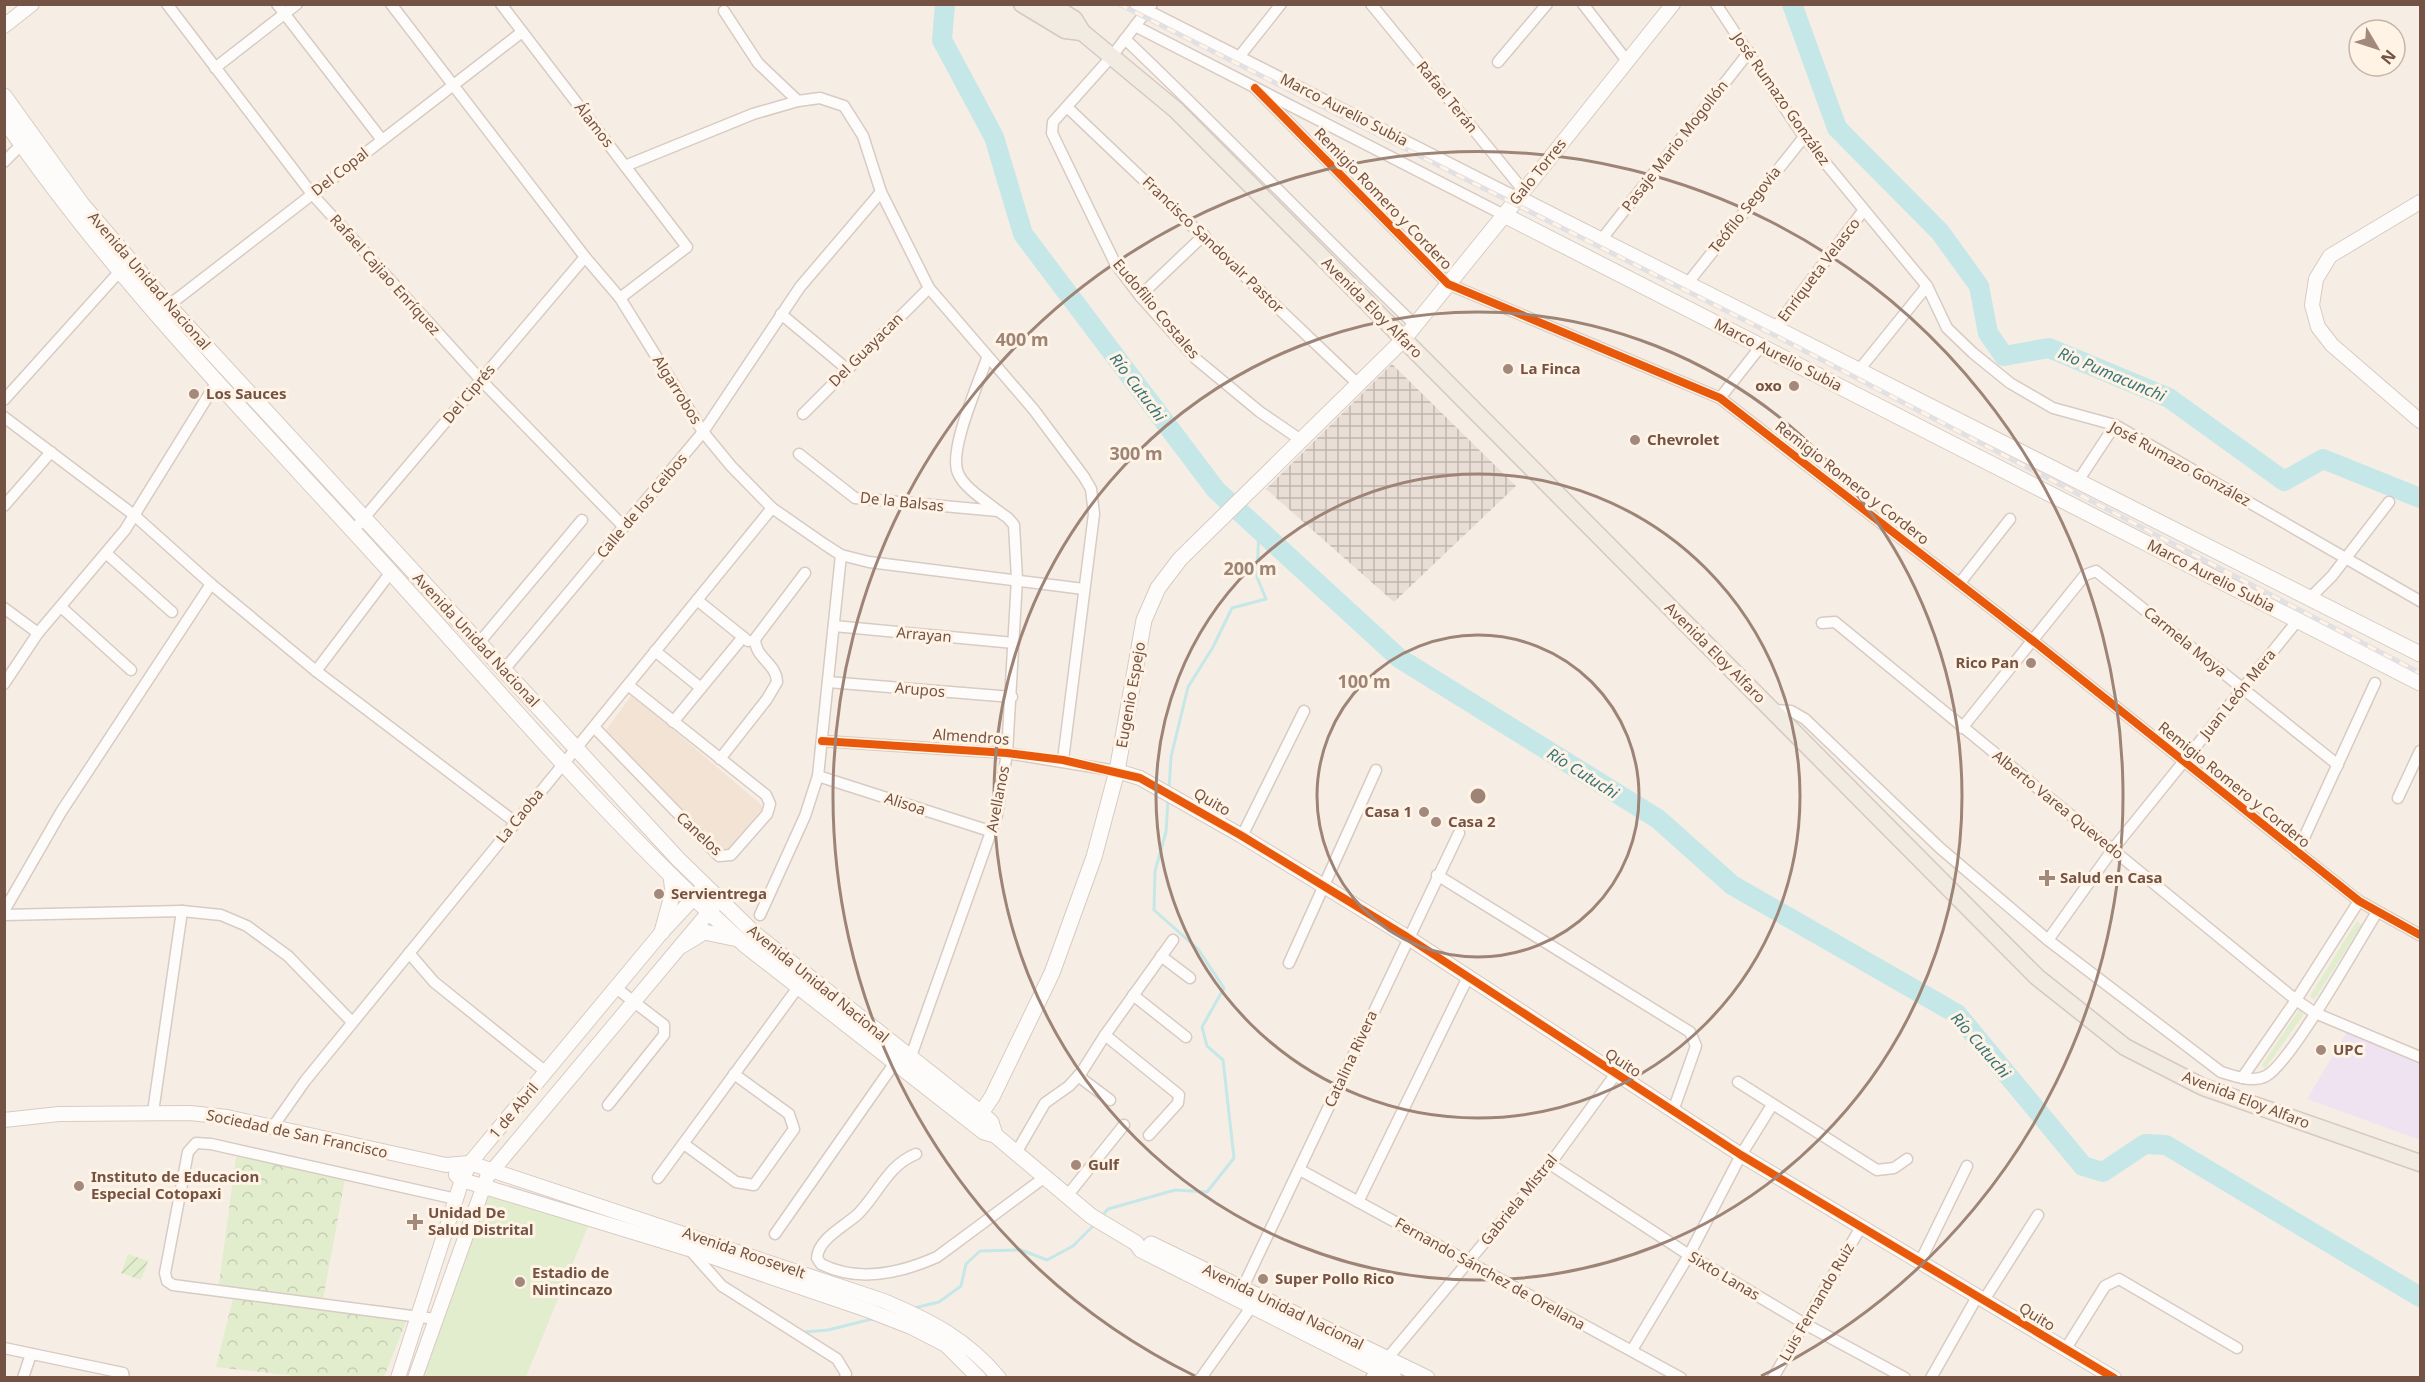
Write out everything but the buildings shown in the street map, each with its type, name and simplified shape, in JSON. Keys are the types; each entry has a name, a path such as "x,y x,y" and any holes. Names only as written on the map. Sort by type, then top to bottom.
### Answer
{"main road":[{"name":"Avenida Eloy Alfaro","path":"1022,4 1065,30 1082,32"},
{"name":"Avenida Eloy Alfaro","path":"1049,4 1074,19 1082,32 1176,110 2037,977 2125,1047 2203,1087 2421,1163"},
{"name":"Avenida Unidad Nacional","path":"4,96 26,140 120,271 163,309 364,518 704,886 755,934 903,1060 978,1119 991,1122 995,1135 1104,1226 1136,1243 1141,1250 1379,1368 1427,1377"},
{"name":"Avenida Unidad Nacional","path":"4,119 26,140 81,203 218,380 353,531 670,876 740,940 799,986 903,1060"},
{"name":"Galo Torres","path":"1403,340 1520,194"},
{"name":"Marco Aurelio Subia","path":"1520,194 1601,240 1687,284 2421,654"},
{"name":"Marco Aurelio Subia","path":"1504,215 2421,683"},
{"name":"Eugenio Espejo","path":"978,1119 1052,973 1094,857 1118,771 1144,620 1158,588 1180,559 1403,340"},
{"path":"662,932 673,892 670,876"},
{"path":"681,946 704,932 740,940"},
{"name":"Avenida Unidad Nacional","path":"1136,1243 1145,1242 1243,1287 1394,1377"}],"street":[{"path":"4,26 32,4"},
{"name":"Rafael Cajiao Enríquez","path":"167,4 312,194 480,380 624,527"},
{"path":"277,4 382,140"},
{"path":"215,68 297,4"},
{"name":"Algarrobos","path":"390,4 585,257 620,298 703,432 731,466 772,507 841,555 869,562 1084,589"},
{"name":"Álamos","path":"501,4 687,246 620,298"},
{"name":"Marco Aurelio Subia","path":"1135,4 1149,7 1239,57 1520,194"},
{"path":"1239,57 1281,4"},
{"name":"Rafael Terán","path":"1371,4 1520,194"},
{"path":"1498,62 1547,4"},
{"path":"1583,4 1627,61"},
{"name":"Galo Torres","path":"1520,194 1673,4"},
{"name":"José Rumazo González","path":"1716,4 1804,137 1863,212 1927,286 1947,328 2010,383 2053,408 2115,425 2420,601"},
{"name":"Eudofilio Costales","path":"1149,7 1112,56 1053,122 1052,133 1115,263 1140,296 1196,359 1260,412 1301,440"},
{"path":"724,10 758,63 798,101"},
{"name":"Marco Aurelio Subia","path":"1135,26 1504,215"},
{"name":"Del Copal","path":"163,309 522,32"},
{"path":"1125,39 1215,125 1352,265 1415,325"},
{"name":"Pasaje Mario Mogollón","path":"1601,240 1749,52"},
{"name":"Remigio Romero y Cordero","path":"1255,88 1448,284 1720,398 2032,640 2359,901 2421,935"},
{"path":"625,166 753,114 798,101 820,98 844,106 863,136 881,192 929,288 1034,410 1091,489 1094,514 1063,760"},
{"name":"Francisco Sandovalr Pastor","path":"1067,108 1358,384"},
{"name":"Teófilo Segovia","path":"1687,284 1804,137"},
{"path":"4,162 26,140"},
{"name":"Calle de los Ceibos","path":"503,671 703,432 781,314 881,192"},
{"path":"2421,202 2330,256 2316,279 2312,305 2318,327 2332,345 2421,421"},
{"name":"Enriqueta Velasco","path":"1775,328 1863,212"},
{"path":"1140,296 1204,236"},
{"name":"Del Ciprés","path":"353,531 585,257"},
{"path":"4,400 120,271"},
{"path":"1859,370 1927,286"},
{"name":"Del Guayacan","path":"803,414 929,288"},
{"path":"781,314 847,369"},
{"path":"1720,398 1761,346"},
{"path":"987,358 960,441 955,464 958,475 966,484 998,511"},
{"path":"4,684 38,633 107,554 218,380"},
{"path":"4,417 134,515 211,584 316,671 515,822"},
{"path":"2078,481 2115,425"},
{"path":"4,506 51,452"},
{"name":"De la Balsas","path":"799,454 855,498 998,511"},
{"path":"2310,598 2389,502"},
{"name":"La Caoba","path":"272,1128 305,1081 352,1022 772,507"},
{"name":"Avellanos","path":"775,1234 903,1060 993,832 1007,753 1017,579 1014,525 998,511"},
{"path":"1959,584 2010,519"},
{"path":"478,644 582,520"},
{"path":"107,554 172,612"},
{"path":"760,915 805,816 818,776 841,555"},
{"path":"316,671 391,572"},
{"name":"Carmela Moya","path":"2032,640 2085,575 2096,572 2338,765"},
{"path":"720,759 777,682 774,671 757,652 755,643 758,632 805,573"},
{"path":"4,913 61,812 211,584"},
{"path":"697,600 743,637 755,643"},
{"path":"61,607 131,670"},
{"path":"4,608 38,633"},
{"name":"Juan León Mera","path":"2048,940 2113,849 2298,620"},
{"name":"Alberto Varea Quevedo","path":"1822,623 1835,622 2296,1000 2315,1013 2421,1057"},
{"name":"Arrayan","path":"834,626 1014,643"},
{"path":"673,722 743,637"},
{"path":"1962,728 2032,640"},
{"path":"655,651 701,688"},
{"name":"Arupos","path":"828,682 1012,697"},
{"path":"2297,853 2374,683"},
{"name":"Canelos","path":"594,727 716,854 725,858 731,855 767,814 771,804 766,795 628,685"},
{"path":"1773,710 1791,711 1805,719 1940,848 2048,940 2211,1067 2242,1078 2265,1076 2275,1068 2315,1013 2378,912"},
{"path":"1239,834 1304,711"},
{"name":"Almendros","path":"822,741 1007,753 1063,760 1118,771"},
{"path":"2398,798 2421,750"},
{"path":"1288,963 1376,770"},
{"name":"Quito","path":"1118,771 1140,778 1239,834 1468,977 1615,1075 1741,1155 2065,1350 2114,1377"},
{"name":"Alisoa","path":"818,776 993,832"},
{"name":"Catalina Rivera","path":"1243,1287 1300,1170 1407,938 1459,833"},
{"path":"1437,875 1690,1032 1696,1046 1673,1111"},
{"name":"1 de Abril","path":"398,1377 462,1180 470,1163 662,932 704,886"},
{"name":"1 de Abril","path":"416,1377 483,1185 492,1169 719,900"},
{"path":"2242,1078 2296,1000 2359,901"},
{"path":"4,913 183,911 220,915 247,926 288,956 352,1022"},
{"path":"153,1112 183,911"},
{"path":"1016,1153 1046,1103 1078,1076 1173,940"},
{"path":"409,952 434,982 546,1072"},
{"path":"1161,956 1190,978"},
{"path":"1358,1202 1468,977"},
{"path":"658,1178 799,986"},
{"path":"608,1105 664,1035 664,1025 616,987"},
{"path":"1133,995 1186,1037"},
{"path":"1105,1035 1179,1095 1178,1103 1149,1135"},
{"path":"684,1144 736,1182 754,1185 794,1129 789,1114 734,1074"},
{"name":"Gabriela Mistral","path":"1379,1368 1550,1164 1615,1075"},
{"path":"1078,1076 1110,1100"},
{"path":"1738,1082 1877,1170 1894,1168 1907,1159"},
{"path":"1632,1350 1689,1255 1741,1155 1772,1105"},
{"name":"Sociedad de San Francisco","path":"4,1120 59,1114 153,1112 227,1117 446,1165 470,1163"},
{"path":"1072,1200 1124,1125"},
{"path":"435,1319 170,1283 165,1273 188,1152 196,1143 211,1144 456,1198"},
{"path":"916,1154 893,1170 858,1215 820,1248 817,1258 821,1264 845,1271 875,1274 898,1271 921,1264 937,1257 1045,1177"},
{"name":"Avenida Roosevelt","path":"470,1163 712,1249 911,1327 946,1345 979,1377"},
{"name":"Sixto Lanas","path":"1550,1164 1689,1255 1805,1324 1905,1377"},
{"path":"446,1165 462,1180"},
{"path":"1920,1263 1967,1166"},
{"name":"Fernando Sánchez de Orellana","path":"1300,1170 1681,1377"},
{"name":"Avenida Roosevelt","path":"462,1180 689,1249 712,1249 884,1301 929,1320 959,1338 984,1359 999,1377"},
{"path":"1931,1377 1980,1299 2038,1215"},
{"name":"Luis Fernando Ruiz","path":"1773,1377 1861,1227"},
{"path":"689,1249 722,1286 837,1359 846,1374 845,1377"},
{"path":"2065,1350 2105,1286 2119,1279 2237,1348"},
{"path":"1201,1377 1252,1306"},
{"path":"4,1348 123,1375"},
{"path":"23,1377 30,1353"}],"shaded area":[{"path":"1392,364 1516,486 1394,602 1266,489"},
{"path":"632,695 764,807 725,853 606,730"},
{"path":"2347,1032 2420,1064 2420,1140 2307,1099"}],"green space":[{"path":"2357,921 2362,925 2314,1000 2310,996"},
{"path":"2299,1010 2304,1014 2265,1069 2262,1065"},
{"path":"236,1157 346,1174 322,1305 259,1298 406,1322 384,1377 303,1377 216,1367 234,1294 218,1291"},
{"name":"Estadio de Nintincazo","path":"491,1187 591,1219 526,1377 423,1378"},
{"path":"128,1254 148,1261 141,1280 121,1273"}],"waterway":[{"name":"Río Cutuchi","path":"945,4 942,40 994,137 1023,234 1216,490 1399,658 1658,819 1732,885 1957,1014 2083,1166 2103,1172 2145,1144 2166,1145 2420,1297"},
{"name":"Rio Pumacunchi","path":"1792,4 1837,128 1940,232 1979,286 1988,333 2004,356 2049,348 2169,398 2284,481 2323,459 2420,498"},
{"path":"1169,790 1171,757 1188,687 1213,647 1232,608 1266,599 1257,577 1259,529"},
{"path":"1101,1217 1108,1209 1175,1190 1207,1192 1234,1158 1223,1060 1207,1046 1202,1027 1224,988 1198,949 1154,910 1155,871 1166,832 1168,800"},
{"path":"914,1308 939,1302 961,1286 966,1264 980,1251 1021,1250 1047,1260 1073,1246 1095,1224"},
{"path":"804,1332 828,1330 876,1318"}],"railway":[{"path":"1119,4 1780,338 2420,673"}],"cycle path":[{"path":"1255,88 1448,284 1720,398 2032,640 2359,901 2420,935"},
{"path":"822,741 1007,753 1063,760 1140,778 1242,836 1407,937 1741,1155 2114,1378"}],"place":[{"name":"La Finca","path":"1508,369"},
{"name":"oxo","path":"1794,386"},
{"name":"Los Sauces","path":"194,394"},
{"name":"Chevrolet","path":"1635,440"},
{"name":"Rico Pan","path":"2031,663"},
{"name":"Casa 1","path":"1424,812"},
{"name":"Casa 2","path":"1436,822"},
{"name":"Salud en Casa","path":"2047,878"},
{"name":"Servientrega","path":"659,894"},
{"name":"UPC","path":"2321,1050"},
{"name":"Gulf","path":"1076,1165"},
{"name":"Instituto de Educacion Especial Cotopaxi","path":"79,1186"},
{"name":"Unidad De Salud Distrital","path":"415,1222"},
{"name":"Super Pollo Rico","path":"1263,1279"},
{"name":"Estadio de Nintincazo","path":"520,1282"}]}
